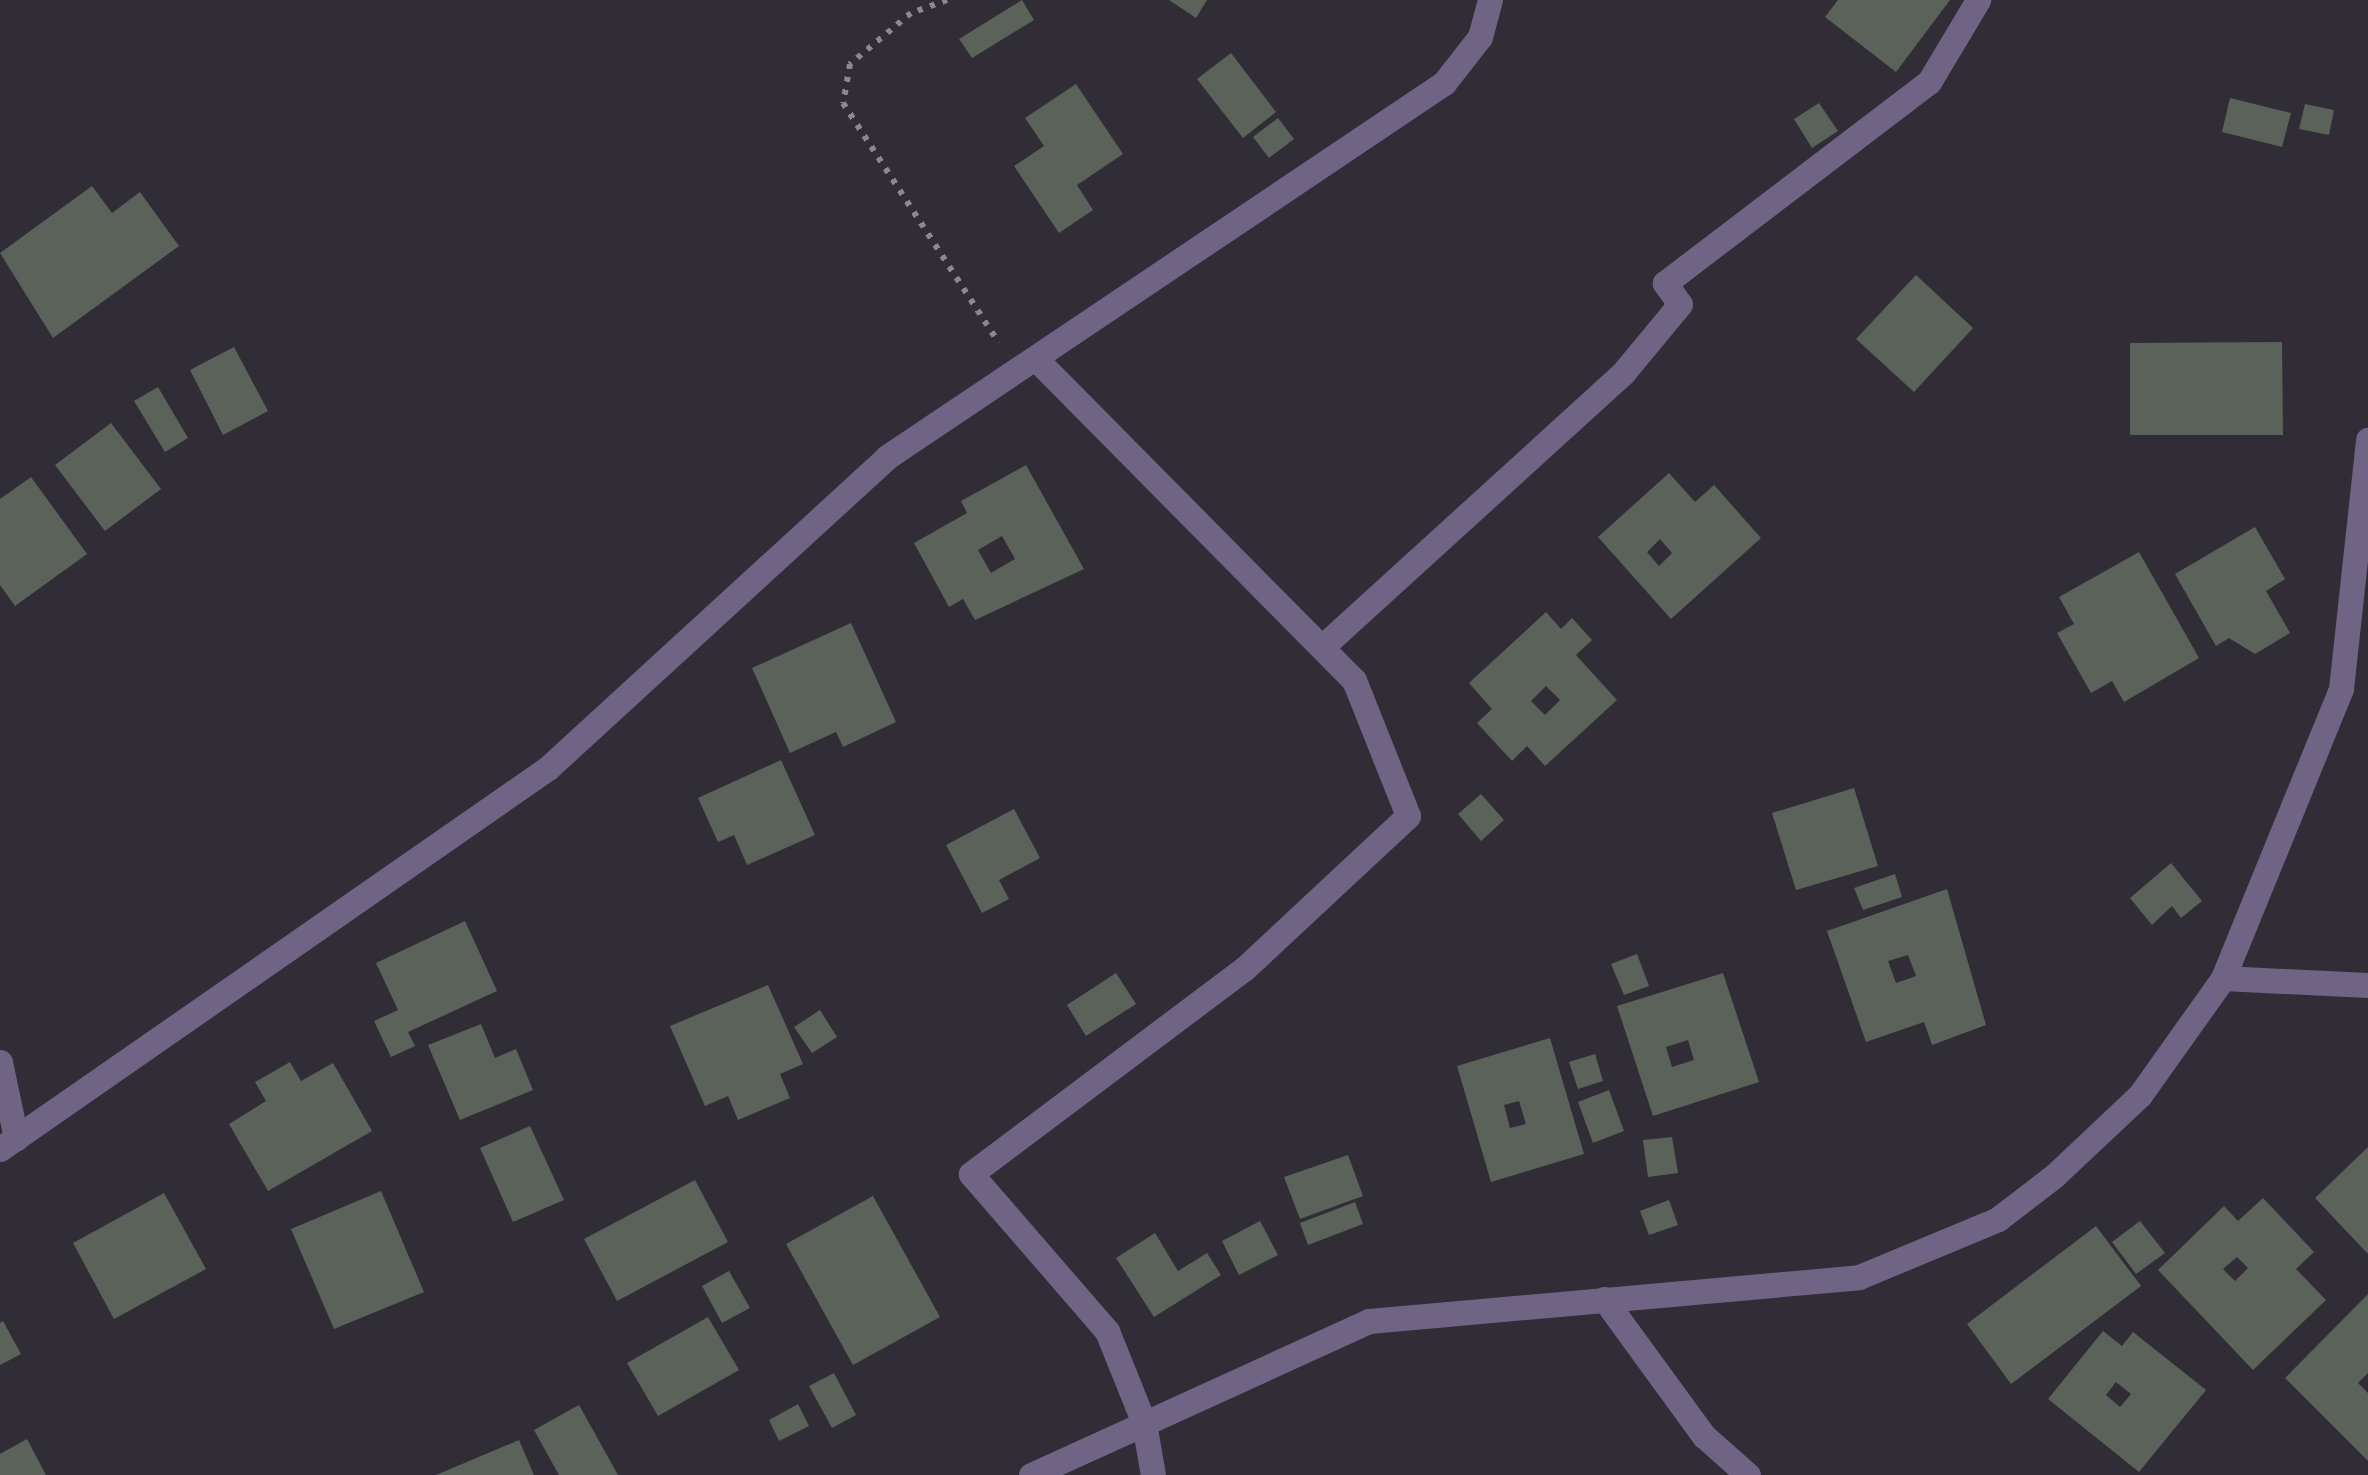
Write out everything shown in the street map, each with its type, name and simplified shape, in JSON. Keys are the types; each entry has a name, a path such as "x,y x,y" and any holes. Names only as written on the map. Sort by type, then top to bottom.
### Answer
{"street":[{"path":"0,1062 8,1143 548,768 708,630 887,457 1029,367 1444,82 1480,37 1490,0"},
{"path":"1322,647 1622,372 1680,304 1665,283 1928,82 1978,0"},
{"path":"1029,367 1354,680 1408,816 1245,968 970,1174 1107,1331 1144,1423 1153,1475"},
{"path":"1032,1475 1369,1321 1604,1299 1762,1293 1859,1277 1998,1219 2140,1095 2223,978 2341,689 2368,439"},
{"path":"2223,978 2368,985"},
{"path":"1604,1299 1704,1436 1748,1475"}],"path":[{"path":"947,0 911,14 850,64 843,103 1029,367"}],"building":[{"path":"1022,0 1034,20 972,58 959,39"},
{"path":"1169,0 1207,0 1196,18"},
{"path":"1838,0 1950,0 1896,72 1825,17"},
{"path":"1231,53 1276,112 1243,138 1197,79"},
{"path":"1076,84 1123,154 1077,185 1093,210 1059,233 1014,166 1044,146 1025,118"},
{"path":"2230,98 2291,113 2282,147 2222,132"},
{"path":"1819,103 1838,131 1812,148 1794,119"},
{"path":"2305,104 2334,110 2329,135 2299,129"},
{"path":"1278,118 1294,139 1269,158 1253,137"},
{"path":"92,186 112,213 140,192 179,246 53,338 0,253"},
{"path":"1916,275 1973,328 1914,392 1856,339"},
{"path":"2282,342 2283,435 2130,435 2130,343"},
{"path":"234,347 268,411 223,435 190,370"},
{"path":"158,387 188,438 165,452 134,401"},
{"path":"111,423 161,489 105,531 55,465"},
{"path":"1026,465 1084,569 975,620 963,599 949,607 914,543 967,513 961,501","holes":["1002,536 1015,559 991,573 978,550"]},
{"path":"1669,473 1695,502 1714,485 1761,538 1671,619 1598,537","holes":["1660,539 1672,553 1659,566 1647,552"]},
{"path":"31,477 87,554 15,606 0,585 0,499"},
{"path":"2255,527 2285,579 2266,591 2290,633 2255,654 2229,638 2216,646 2175,574"},
{"path":"2139,552 2199,658 2124,702 2112,681 2091,693 2057,633 2074,624 2059,597"},
{"path":"1546,612 1561,629 1572,618 1592,640 1576,655 1617,700 1545,766 1527,746 1512,761 1477,723 1492,709 1469,683","holes":["1546,686 1560,700 1545,715 1531,701"]},
{"path":"851,623 896,722 843,747 836,732 790,753 752,668"},
{"path":"781,760 815,835 747,865 734,835 718,842 698,798"},
{"path":"1854,788 1878,866 1796,890 1772,813"},
{"path":"1481,794 1504,820 1481,841 1458,814"},
{"path":"1014,809 1040,858 999,880 1009,899 982,913 946,845"},
{"path":"2171,863 2202,901 2181,918 2172,906 2152,925 2130,898"},
{"path":"1895,874 1902,897 1863,910 1854,888"},
{"path":"1947,889 1986,1025 1932,1045 1924,1022 1866,1042 1827,931","holes":["1908,955 1916,976 1896,983 1888,961"]},
{"path":"465,921 497,991 408,1032 415,1046 391,1057 374,1021 398,1010 376,963"},
{"path":"1637,954 1649,986 1624,995 1611,964"},
{"path":"1116,973 1136,1004 1086,1036 1067,1005"},
{"path":"1723,973 1759,1082 1653,1116 1617,1006","holes":["1688,1040 1694,1060 1672,1067 1666,1047"]},
{"path":"768,985 803,1064 780,1074 790,1098 738,1120 728,1096 705,1106 670,1026"},
{"path":"820,1010 837,1037 812,1053 794,1027"},
{"path":"481,1024 495,1058 516,1049 533,1090 460,1120 428,1045"},
{"path":"1550,1038 1584,1154 1491,1182 1457,1066","holes":["1519,1101 1526,1124 1510,1128 1504,1105"]},
{"path":"1595,1054 1603,1081 1578,1089 1569,1062"},
{"path":"290,1062 301,1081 333,1063 372,1131 268,1191 229,1124 266,1101 255,1082"},
{"path":"1609,1090 1624,1131 1593,1143 1578,1102"},
{"path":"530,1126 564,1200 513,1222 480,1148"},
{"path":"1672,1137 1678,1173 1648,1177 1643,1140"},
{"path":"2368,1147 2368,1254 2315,1198"},
{"path":"1348,1155 1363,1196 1300,1219 1284,1177"},
{"path":"695,1180 728,1242 617,1301 584,1239"},
{"path":"381,1191 424,1292 334,1329 291,1229"},
{"path":"164,1193 206,1269 114,1319 73,1243"},
{"path":"873,1196 940,1317 853,1365 786,1244"},
{"path":"2263,1198 2314,1252 2296,1269 2326,1300 2253,1370 2158,1270 2224,1206 2238,1221","holes":["2237,1257 2248,1268 2235,1281 2223,1269"]},
{"path":"1669,1200 1678,1225 1649,1235 1640,1211"},
{"path":"1355,1202 1363,1224 1308,1245 1300,1223"},
{"path":"1260,1221 1278,1255 1239,1275 1222,1241"},
{"path":"2140,1221 2165,1253 2136,1274 2112,1242"},
{"path":"2096,1226 2141,1286 2011,1384 1967,1324"},
{"path":"1155,1233 1178,1271 1207,1253 1221,1275 1154,1317 1116,1258"},
{"path":"729,1271 750,1308 722,1323 702,1286"},
{"path":"2368,1294 2368,1373 2358,1383 2368,1393 2368,1461 2285,1378"},
{"path":"708,1317 739,1370 658,1416 627,1363"},
{"path":"3,1321 21,1354 0,1365 0,1323"},
{"path":"2103,1331 2122,1346 2133,1332 2206,1390 2139,1472 2048,1399","holes":["2116,1382 2131,1394 2120,1407 2106,1395"]},
{"path":"834,1373 856,1415 832,1428 809,1386"},
{"path":"798,1404 809,1426 779,1441 769,1420"},
{"path":"579,1405 618,1475 559,1475 534,1430"},
{"path":"27,1439 46,1475 0,1475 0,1454"},
{"path":"519,1440 534,1475 436,1475"}]}
